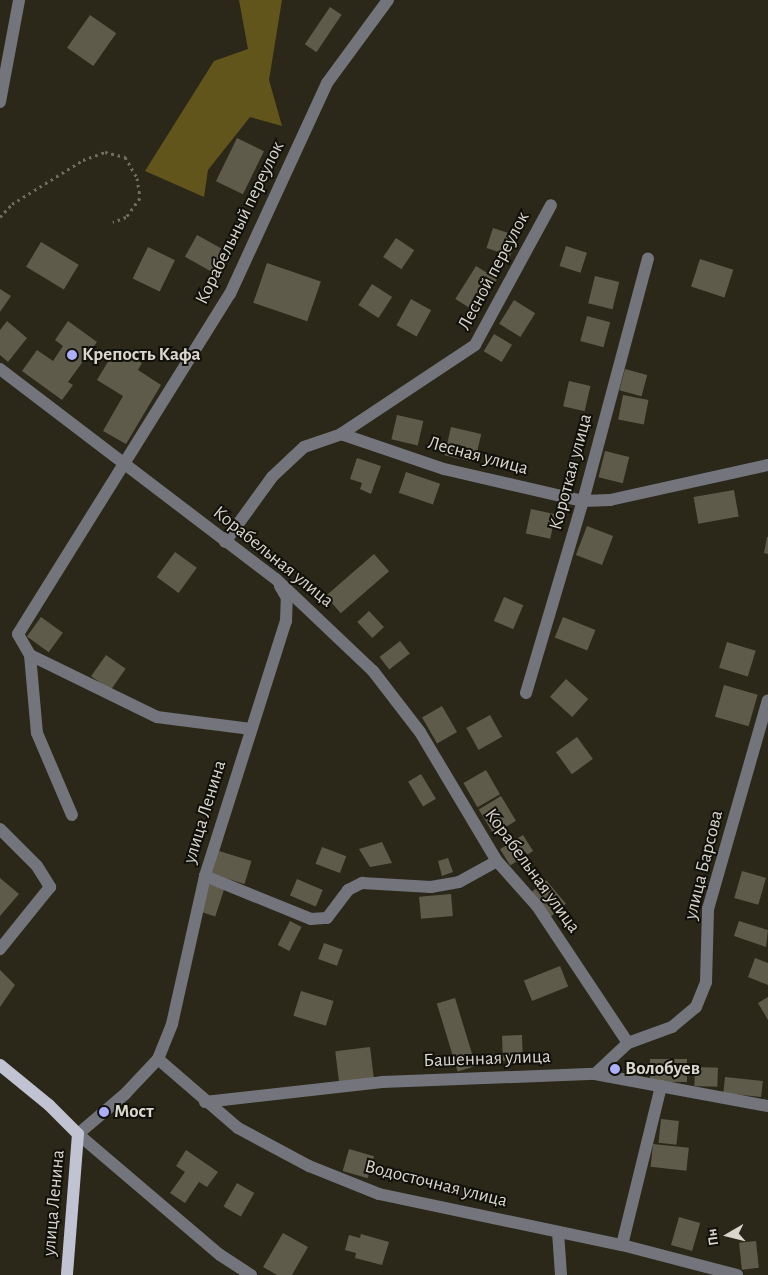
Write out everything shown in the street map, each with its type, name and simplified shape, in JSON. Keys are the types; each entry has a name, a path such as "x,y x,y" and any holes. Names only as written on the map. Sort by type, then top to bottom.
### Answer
{"main road":[{"path":"0,1065 49,1105 78,1134"},
{"name":"улица Ленина","path":"67,1275 78,1134"}],"street":[{"path":"0,102 19,0"},
{"name":"Корабельный переулок","path":"30,656 18,634 230,294 326,83 388,0"},
{"name":"Лесной переулок","path":"341,434 475,345 551,205"},
{"name":"Короткая улица","path":"526,693 583,501 648,259"},
{"name":"Корабельная улица","path":"0,369 276,579 373,671 420,732 498,861 537,906 628,1043"},
{"path":"225,542 272,476 304,447 341,434"},
{"name":"Лесная улица","path":"341,434 444,469 583,501 610,500 768,466"},
{"name":"улица Ленина","path":"158,1059 172,1024 205,876 286,621 287,598 276,579"},
{"path":"30,656 157,718 251,729"},
{"path":"30,656 37,734 72,815"},
{"name":"улица Барсова","path":"595,1074 628,1043 672,1027 696,1007 706,982 708,909 768,700"},
{"path":"0,829 37,866 50,887 37,906 0,949"},
{"path":"205,876 311,919 327,918 348,890 362,883 431,887 459,882 498,861"},
{"path":"158,1059 125,1094 78,1134 220,1255 251,1275"},
{"name":"Водосточная улица","path":"158,1059 238,1128 309,1166 379,1194 622,1245 732,1274"},
{"name":"Башенная улица","path":"206,1102 382,1082 595,1074 768,1106"},
{"path":"622,1245 661,1086"},
{"path":"558,1232 561,1275"}],"path":[{"path":"0,217 12,204 83,160 105,152 125,157 137,178 140,198 126,217 113,222"}],"shaded area":[{"path":"239,0 282,0 269,80 282,126 250,117 208,170 204,197 145,171 214,61 248,49"}],"building":[{"path":"330,7 342,15 316,52 305,44"},
{"path":"90,15 116,33 93,66 67,48"},
{"path":"237,138 264,151 243,194 216,181"},
{"path":"493,228 517,236 510,256 487,248"},
{"path":"197,235 224,250 212,272 185,257"},
{"path":"396,238 414,250 401,269 383,257"},
{"path":"41,242 79,265 64,290 26,267"},
{"path":"566,246 587,253 580,273 560,266"},
{"path":"148,247 175,260 160,292 133,278"},
{"path":"700,259 733,270 724,297 691,287"},
{"path":"267,263 321,282 307,321 253,303"},
{"path":"476,266 497,279 477,312 455,299"},
{"path":"595,276 619,282 612,309 588,303"},
{"path":"372,284 392,297 379,318 358,305"},
{"path":"0,289 11,296 0,312"},
{"path":"411,299 431,310 417,336 396,325"},
{"path":"514,300 535,313 520,337 499,324"},
{"path":"587,316 610,322 603,347 580,341"},
{"path":"7,321 27,338 8,362 0,355 0,330"},
{"name":"Крепость Кафа","path":"68,321 97,342 68,382 73,385 62,400 22,371 37,350 53,361 63,346 55,340"},
{"path":"494,334 512,345 502,362 484,351"},
{"path":"121,350 142,363 138,370 161,385 126,444 103,431 123,396 97,380 112,355 116,357"},
{"path":"625,369 647,375 642,396 619,390"},
{"path":"569,381 590,386 585,411 563,406"},
{"path":"623,395 649,400 644,425 618,420"},
{"path":"397,415 423,421 418,445 391,439"},
{"path":"451,427 481,434 475,462 444,455"},
{"path":"605,451 629,457 623,483 598,477"},
{"path":"357,458 381,466 371,494 360,489 362,483 350,479"},
{"path":"406,472 440,484 433,505 399,493"},
{"path":"734,490 739,517 698,524 694,497"},
{"path":"531,509 555,514 550,539 526,533"},
{"path":"587,526 613,536 602,565 576,555"},
{"path":"768,537 768,554 764,553"},
{"path":"175,552 197,568 179,593 157,577"},
{"path":"374,554 389,571 341,613 326,596"},
{"path":"504,597 523,605 513,629 494,621"},
{"path":"369,611 384,627 372,638 357,622"},
{"path":"41,617 63,633 49,652 27,636"},
{"path":"563,617 595,630 587,651 555,637"},
{"path":"400,641 410,654 389,670 380,657"},
{"path":"727,642 756,651 748,677 719,668"},
{"path":"106,655 126,669 111,690 91,676"},
{"path":"566,679 588,699 572,717 550,697"},
{"path":"724,685 758,695 749,726 715,717"},
{"path":"442,706 457,732 437,743 422,718"},
{"path":"490,715 502,737 479,750 466,728"},
{"path":"577,737 593,759 572,774 556,752"},
{"path":"486,770 500,794 477,807 463,783"},
{"path":"421,774 436,799 423,807 408,782"},
{"path":"501,796 516,821 494,834 479,809"},
{"path":"523,835 533,851 510,865 500,849"},
{"path":"382,842 392,863 370,867 359,849"},
{"path":"322,847 346,856 340,873 316,864"},
{"path":"219,851 252,861 244,884 212,874"},
{"path":"448,858 453,872 442,876 438,861"},
{"path":"742,871 766,878 758,905 734,898"},
{"path":"0,878 19,894 0,916"},
{"path":"297,879 323,890 316,907 290,896"},
{"path":"546,880 566,904 550,917 530,893"},
{"path":"209,884 224,889 215,917 200,912"},
{"path":"451,894 453,916 421,919 419,897"},
{"path":"290,921 302,927 289,951 278,945"},
{"path":"739,921 768,930 766,947 734,936"},
{"path":"324,943 343,950 337,966 318,959"},
{"path":"755,958 768,963 768,985 748,977"},
{"path":"560,966 568,986 532,1001 524,981"},
{"path":"0,970 15,985 0,1007"},
{"path":"301,991 334,1001 326,1026 293,1016"},
{"path":"768,997 768,1020 758,1003"},
{"path":"455,998 476,1066 458,1071 437,1004"},
{"path":"522,1035 523,1060 503,1061 502,1036"},
{"path":"370,1047 374,1080 339,1084 335,1051"},
{"path":"650,1059 687,1059 687,1082 650,1082"},
{"path":"695,1067 718,1068 717,1087 694,1086"},
{"path":"725,1077 763,1081 761,1097 723,1093"},
{"path":"661,1119 679,1121 676,1145 658,1143"},
{"path":"653,1144 689,1148 686,1171 651,1167"},
{"path":"349,1149 374,1156 368,1178 343,1171"},
{"path":"186,1150 218,1172 207,1187 199,1182 185,1203 170,1193 185,1172 176,1166"},
{"path":"237,1183 254,1193 241,1216 223,1206"},
{"path":"679,1217 700,1223 692,1251 671,1245"},
{"path":"283,1233 308,1247 292,1275 277,1275 263,1267"},
{"path":"361,1234 389,1242 382,1265 355,1258 356,1253 345,1250 349,1235 360,1238"},
{"path":"756,1241 759,1268 742,1270 739,1243"}],"place":[{"name":"Крепость Кафа","path":"72,355"},
{"name":"Волобуев","path":"615,1069"},
{"name":"Мост","path":"104,1112"}]}
